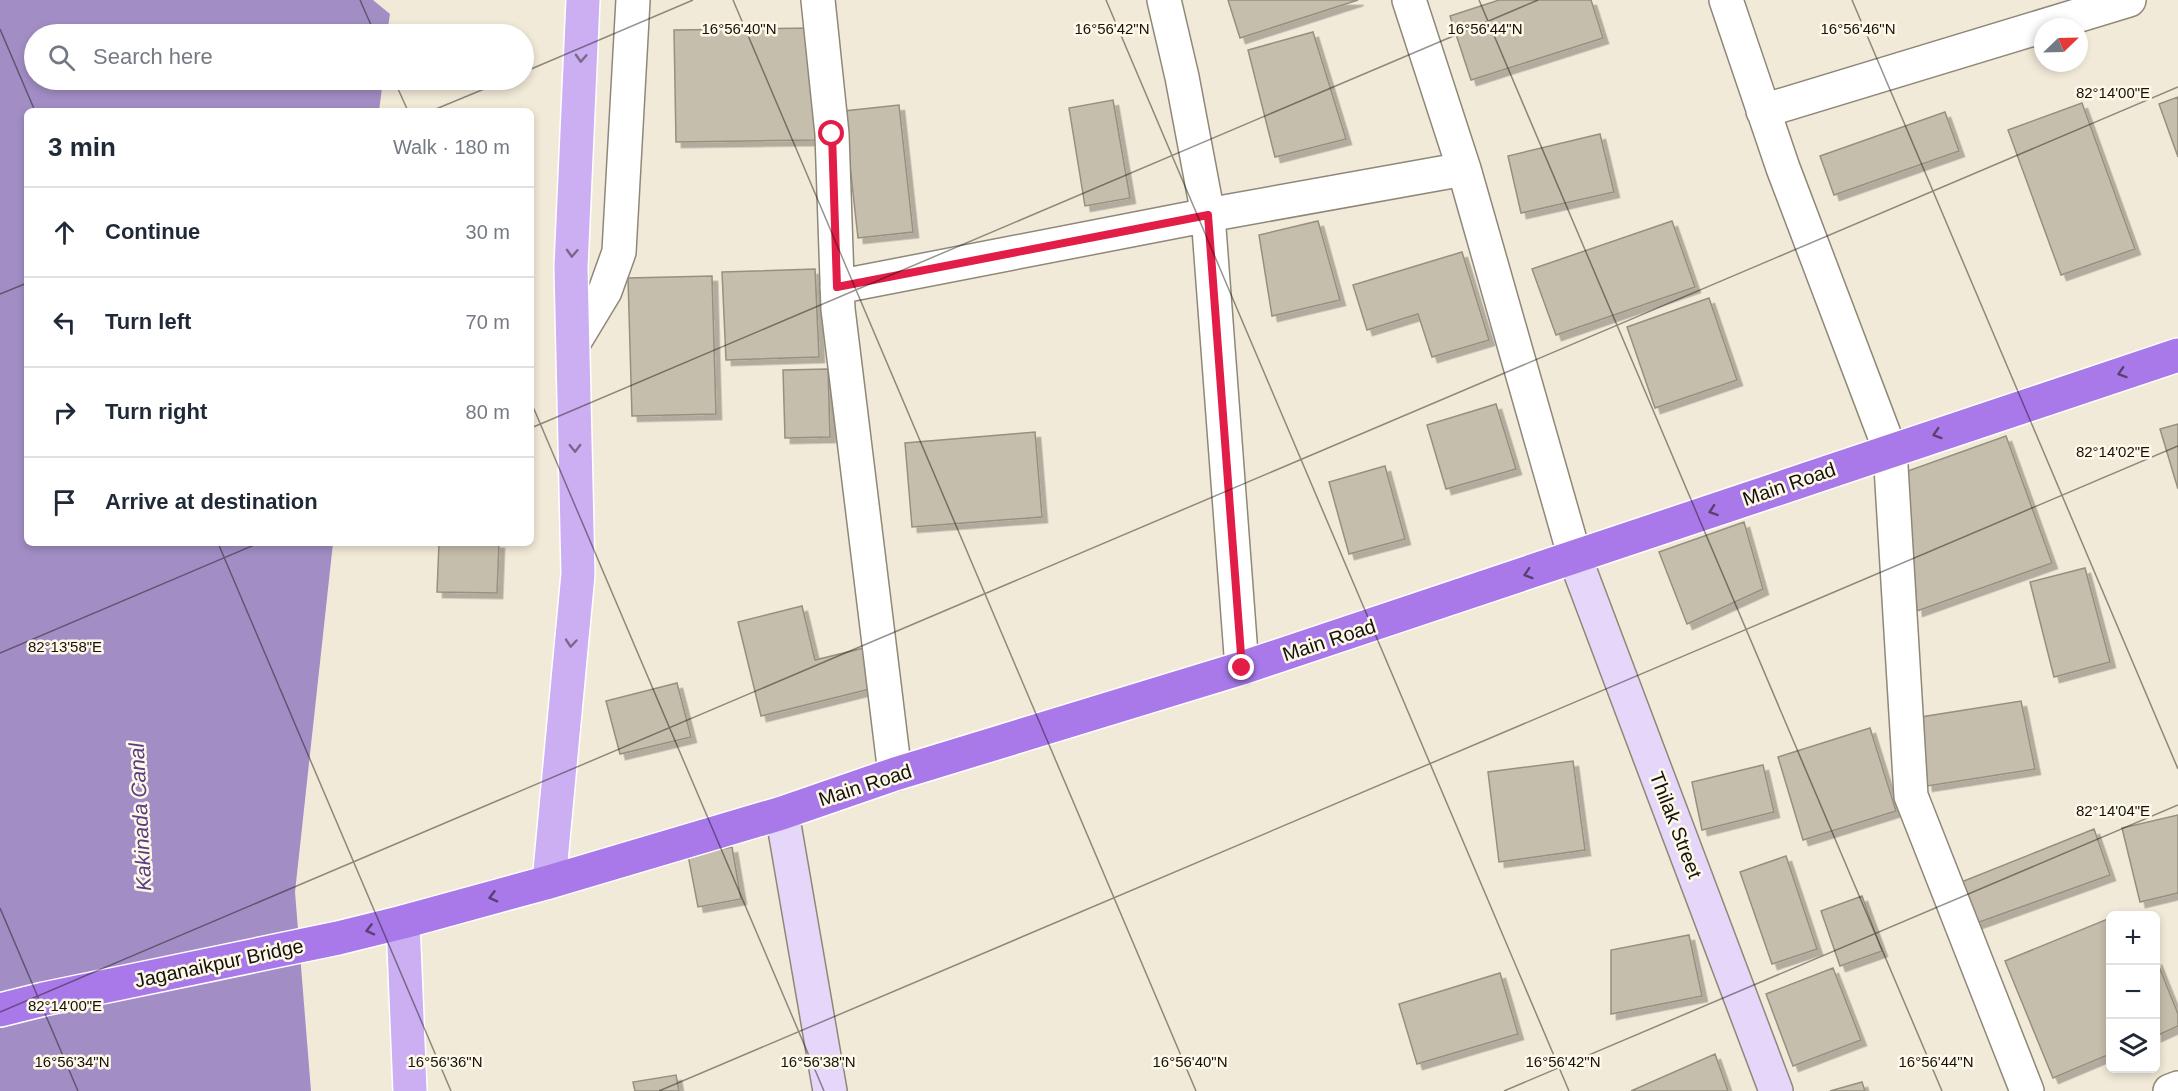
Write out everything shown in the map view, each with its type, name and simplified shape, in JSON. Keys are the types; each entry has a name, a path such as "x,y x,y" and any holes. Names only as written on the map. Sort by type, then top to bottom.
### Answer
{"highway":[{"name":"Main Road","path":"403,922 549,882 782,813 895,774 1242,668 2178,355"},
{"name":"Jaganaikpur Bridge","path":"0,1011 44,999 338,938 403,922"}],"main road":[{"path":"549,882 578,574 571,267 583,0"},
{"path":"403,922 410,1091"}],"street":[{"path":"573,344 605,291 619,252 633,0"},
{"path":"818,0 832,134 838,309 895,774"},
{"path":"1164,0 1182,77 1208,215 1242,668"},
{"path":"1409,0 1464,169 1575,558"},
{"path":"1726,0 1783,168 1890,450 1911,796 2028,1091"},
{"path":"1763,111 2129,0"},
{"path":"837,287 1208,215 1464,169"},
{"name":"Thilak Street","path":"1575,558 1776,1091"},
{"path":"782,813 830,1091"},
{"path":"2170,1091 2178,1088"}],"water":[{"name":"Kakinada Canal","path":"0,0 373,0 390,14 388,24 24,24 24,90 382,90 379,108 24,108 24,546 333,546 295,892 311,1091 0,1091"}],"building":[{"path":"1228,0 1358,0 1240,38"},
{"path":"1499,0 1591,0 1603,38 1471,80 1450,16"},
{"path":"813,28 815,140 676,142 674,30"},
{"path":"1313,32 1346,139 1275,157 1248,50"},
{"path":"2178,97 2178,157 2159,104"},
{"path":"1113,100 1130,198 1085,206 1069,108"},
{"path":"2082,103 2135,249 2061,275 2008,130"},
{"path":"899,105 913,232 858,238 844,111"},
{"path":"1945,112 1959,151 1834,195 1820,156"},
{"path":"1600,134 1614,192 1521,213 1508,156"},
{"path":"1318,221 1340,300 1272,316 1259,235"},
{"path":"1672,221 1695,287 1556,335 1532,269"},
{"path":"1462,252 1489,340 1432,357 1418,314 1367,330 1353,285"},
{"path":"815,269 819,357 726,360 722,272"},
{"path":"712,276 716,414 632,416 628,278"},
{"path":"1709,298 1737,380 1655,408 1627,327"},
{"path":"828,369 830,437 785,438 783,370"},
{"path":"1496,404 1516,469 1446,489 1427,425"},
{"path":"2178,424 2178,489 2160,429"},
{"path":"1035,432 1042,517 912,527 905,443"},
{"path":"2006,436 2052,563 1917,611 1905,472"},
{"path":"1385,466 1405,539 1349,554 1329,482"},
{"path":"1744,522 1763,589 1687,624 1659,552"},
{"path":"439,546 499,546 497,593 437,592"},
{"path":"2085,568 2110,662 2054,677 2030,582"},
{"path":"802,606 815,660 864,648 874,688 761,716 738,622"},
{"path":"677,683 691,737 620,754 606,701"},
{"path":"2021,701 2035,769 1927,786 1921,717"},
{"path":"1870,728 1896,811 1803,840 1778,757"},
{"path":"1573,761 1585,850 1499,862 1488,772"},
{"path":"1763,765 1774,812 1702,830 1692,782"},
{"path":"2178,815 2178,893 2140,902 2122,828"},
{"path":"2094,829 2110,875 1974,924 1959,883"},
{"path":"732,847 741,899 698,907 688,855"},
{"path":"1786,856 1817,949 1772,964 1740,872"},
{"path":"1862,896 1882,951 1840,966 1821,911"},
{"path":"2106,920 2106,1056 2053,1078 2005,961"},
{"path":"1689,935 1702,996 1611,1014 1611,950"},
{"path":"1833,968 1861,1040 1793,1066 1766,994"},
{"path":"2160,969 2178,1014 2178,1026 2160,1034"},
{"path":"1500,973 1518,1034 1417,1064 1399,1004"},
{"path":"1715,1054 1728,1091 1631,1091"},
{"path":"676,1075 679,1091 635,1091 633,1082"},
{"path":"1862,1082 1865,1091 1830,1091"}],"route":[{"path":"832,134 837,287 1208,215 1242,668"}]}
